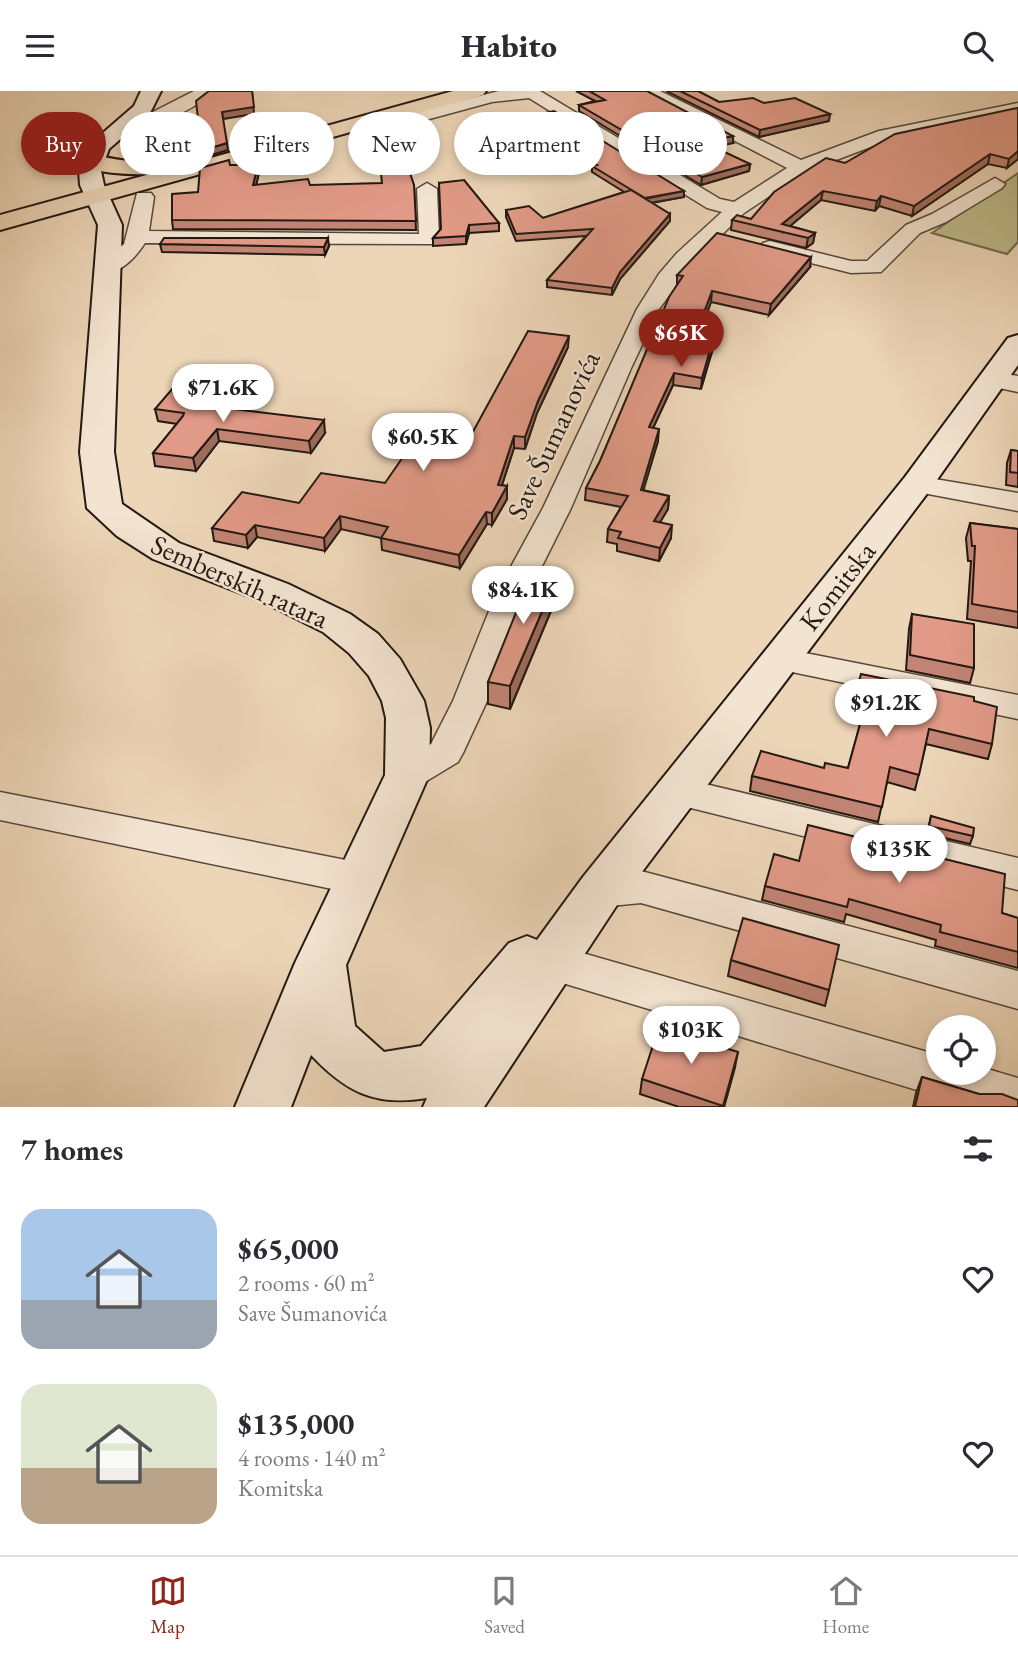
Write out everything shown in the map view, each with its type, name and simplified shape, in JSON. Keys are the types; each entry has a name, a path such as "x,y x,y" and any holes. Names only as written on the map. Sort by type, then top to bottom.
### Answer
{"main road":[{"path":"140,112 151,91"},
{"path":"215,156 459,91"},
{"path":"0,213 85,200 476,91"},
{"path":"106,145 120,130"},
{"path":"72,175 85,200 108,267"},
{"path":"0,223 27,216 69,218 85,200 152,175"},
{"name":"Semberskih ratara","path":"108,267 97,452 105,508 133,533 175,555 299,601 354,634 383,665 404,703 409,751 408,775 321,963 263,1107"},
{"name":"Komitska","path":"451,1107 600,891 680,792 917,484 1006,382 1018,344"},
{"path":"321,963 329,1036 359,1067 379,1078 422,1075 441,1065 519,966 555,928 600,891"}],"street":[{"path":"168,112 207,91"},
{"path":"437,112 502,94 524,91 532,93 714,204 737,209"},
{"path":"647,91 800,167"},
{"name":"Save Šumanovića","path":"408,775 445,754 470,701 511,596 557,508 648,309 673,272 737,209 800,167 885,135 1018,107"},
{"path":"710,234 851,267 873,267 913,229 939,218 995,184"},
{"path":"137,237 425,240 429,237 428,189"},
{"path":"108,267 130,252 137,237 144,197"},
{"path":"917,484 1018,502"},
{"path":"780,659 1018,707"},
{"path":"680,792 1018,874"},
{"path":"0,806 361,879"},
{"path":"600,891 641,887 1018,990"},
{"path":"551,962 1018,1099"}],"shaded area":[{"path":"1018,173 1018,242 1007,254 932,233"}],"building":[{"path":"209,91 252,91 254,107 222,112 227,143 215,147 215,112 197,112 196,101"},
{"path":"589,91 647,91 687,112 618,112 618,128 604,120 604,112 591,112 579,105 605,100"},
{"path":"680,91 698,91 719,102 753,98 764,103 795,98 830,114 760,130"},
{"path":"1018,108 1018,151 1009,159 990,154 914,206 881,196 877,201 823,191 782,224 815,233 808,238 732,220 737,215 751,219 774,192 826,158 845,163 895,134"},
{"path":"604,142 618,150 618,175 658,175 684,191 645,198 604,173"},
{"path":"727,153 750,164 727,170"},
{"path":"229,160 229,175 256,175 253,185 308,179 310,185 382,183 381,175 411,175 414,185 416,221 172,220 172,194 198,192 199,175 215,175 215,164"},
{"path":"464,180 499,223 469,225 466,236 433,238 441,229 439,183"},
{"path":"631,190 670,214 620,272 612,288 547,280 593,229 516,234 506,210 529,206 543,218"},
{"path":"717,233 811,257 771,304 712,291 696,334 714,336 702,378 674,373 649,427 659,429 641,490 669,496 654,521 672,525 660,548 618,538 621,532 608,529 628,496 586,488 669,297 683,276 677,275"},
{"path":"164,238 328,238 324,247 160,244"},
{"path":"528,331 569,336 538,401 525,437 514,436 498,485 507,486 492,513 486,512 459,555 381,538 388,527 340,516 324,538 255,525 246,535 212,528 242,492 299,503 321,473 385,483 421,431 469,439"},
{"path":"173,388 203,391 193,404 324,420 309,441 217,429 193,458 153,453 184,413 155,409"},
{"path":"1011,450 1018,451 1018,473 1010,472"},
{"path":"970,523 1018,529 1018,612 972,604 975,546 972,546"},
{"path":"534,568 559,572 510,686 488,682"},
{"path":"912,614 974,624 974,668 910,655"},
{"path":"861,674 974,697 974,701 997,707 992,744 929,729 919,775 890,767 882,807 752,776 761,751 824,768 825,763 848,768 865,706 853,703"},
{"path":"931,816 974,828 973,836 929,826"},
{"path":"808,825 1005,874 1002,913 1018,918 1018,952 940,932 941,925 849,899 847,907 765,886 774,854 799,861"},
{"path":"743,918 839,945 829,990 731,960"},
{"path":"659,1027 738,1052 723,1106 642,1079"},
{"path":"922,1077 926,1078 926,1085 949,1085 979,1094 1002,1094 1018,1100 1018,1107 915,1107"}]}
